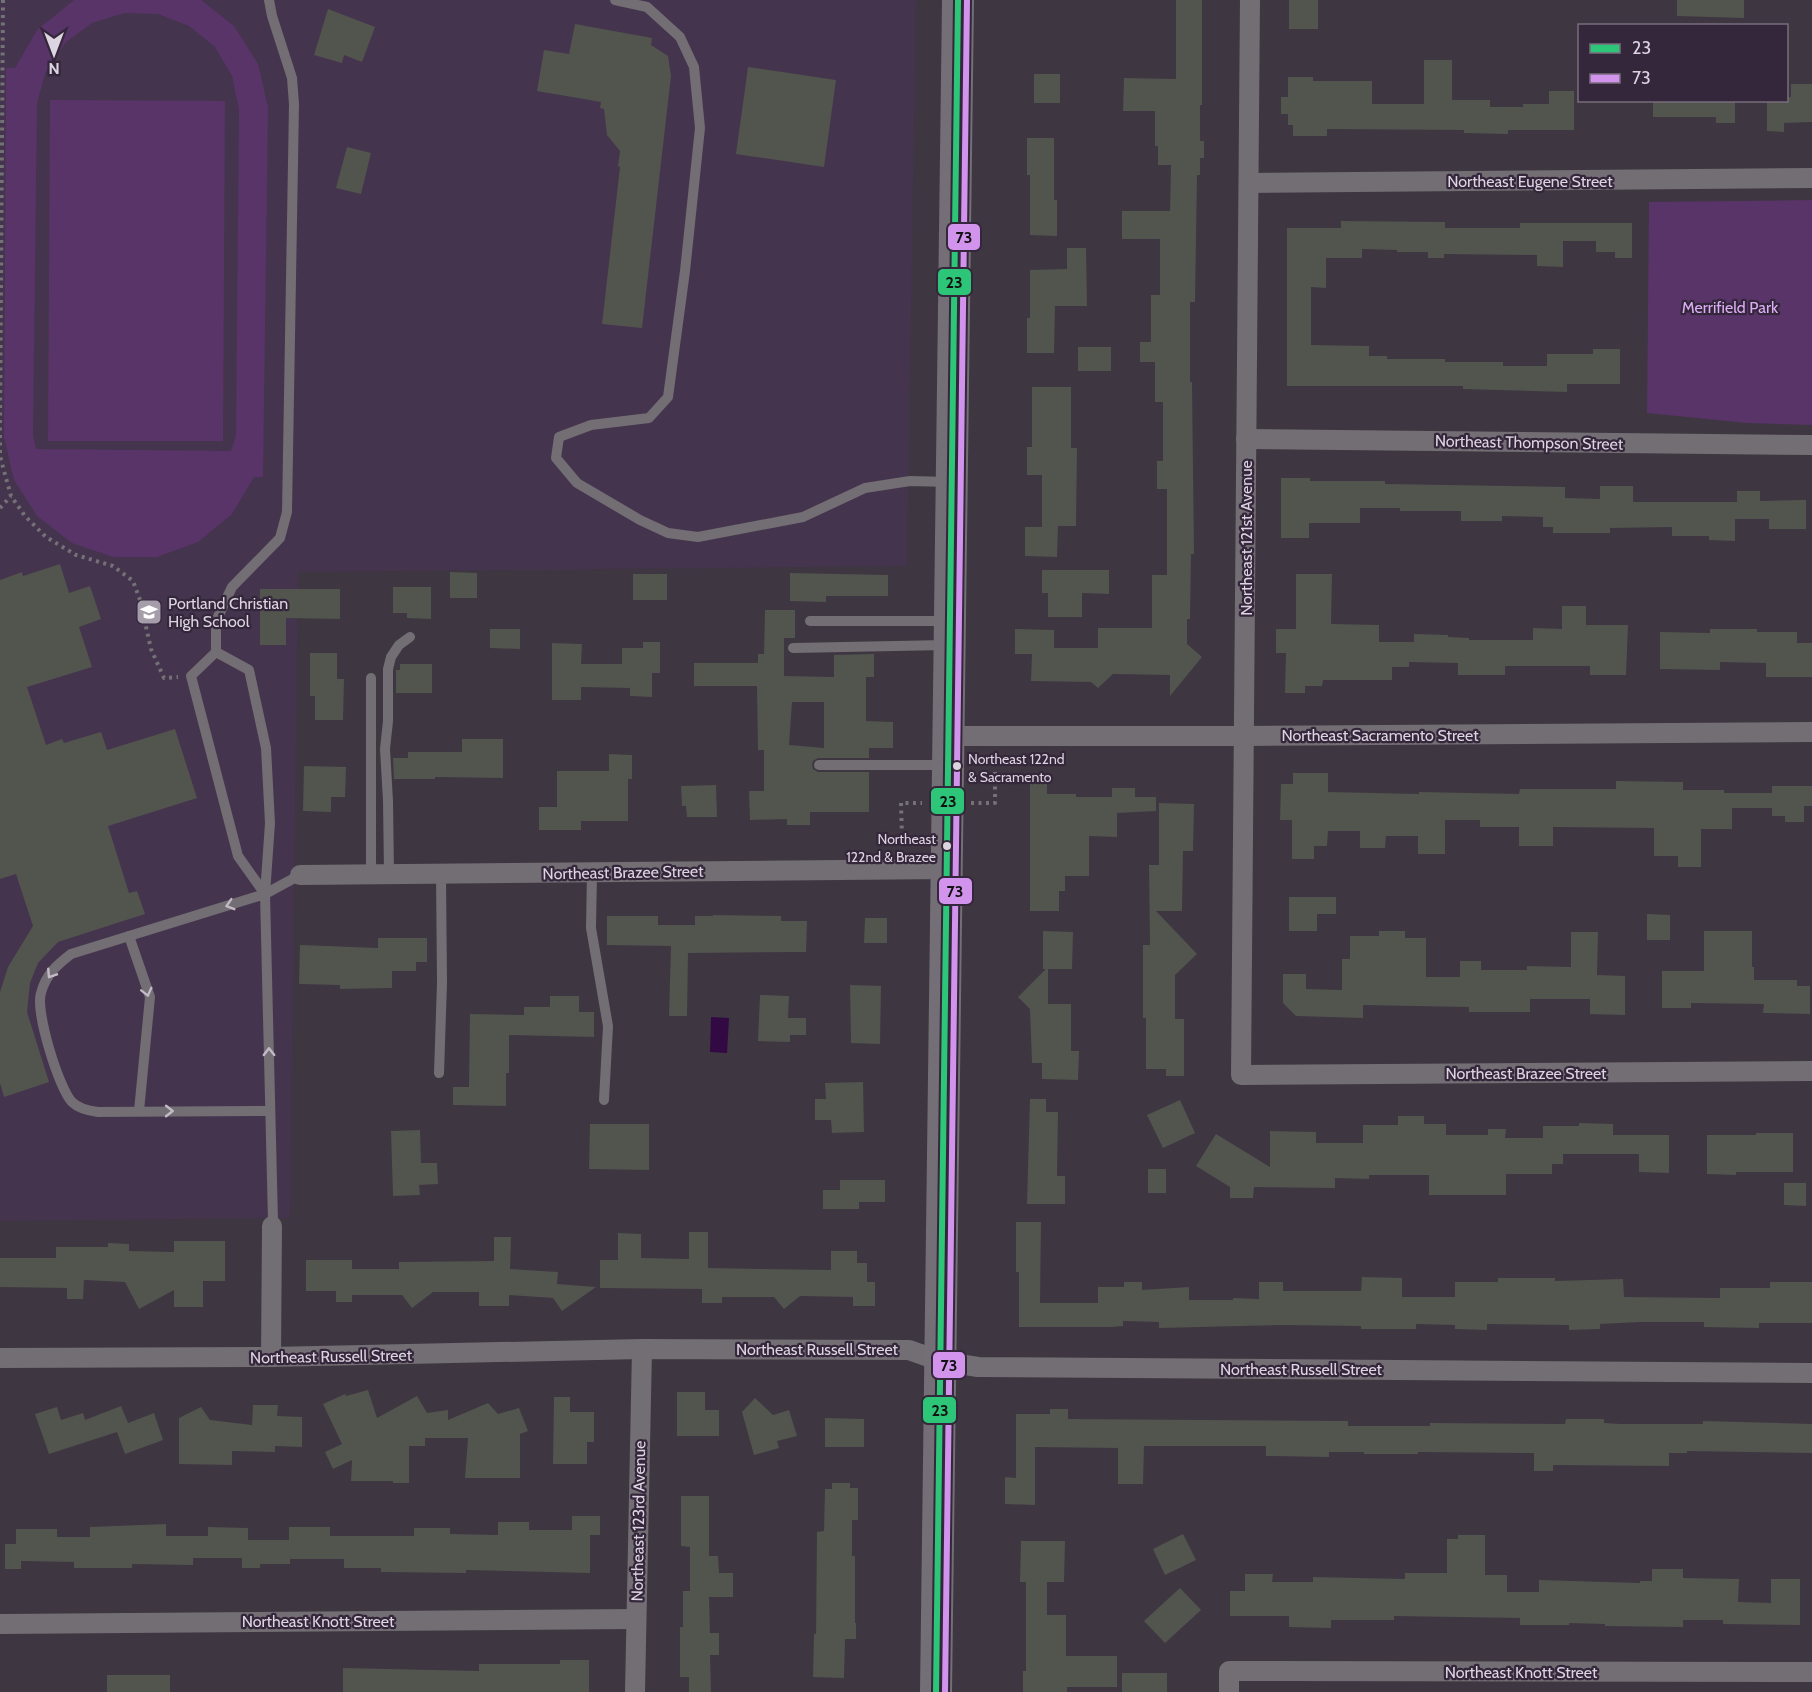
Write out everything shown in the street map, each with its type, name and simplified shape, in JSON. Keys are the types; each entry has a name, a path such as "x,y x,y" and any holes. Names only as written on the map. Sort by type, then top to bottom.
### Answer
{"main road":[{"path":"936,1692 958,0"}],"street":[{"name":"Northeast 121st Avenue","path":"1241,1075 1250,0"},
{"name":"Northeast Eugene Street","path":"1249,183 1812,178"},
{"name":"Northeast Thompson Street","path":"1246,439 1812,445"},
{"name":"Northeast Sacramento Street","path":"948,751 1244,736 1812,732"},
{"name":"Northeast Brazee Street","path":"300,875 947,869"},
{"name":"Northeast Brazee Street","path":"1241,1075 1812,1071"},
{"path":"271,1357 272,1226"},
{"name":"Northeast Russell Street","path":"0,1358 271,1357 642,1349 909,1350 940,1361 978,1367 1812,1373"},
{"name":"Northeast 123rd Avenue","path":"635,1692 642,1349"},
{"name":"Northeast Knott Street","path":"0,1624 636,1619"},
{"name":"Northeast Knott Street","path":"1229,1692 1230,1671 1812,1672"}],"lane":[{"path":"265,894 238,855 191,676 216,652 216,621 232,587 280,538 287,512 294,104 292,78 269,0"},
{"path":"615,0 647,7 680,36 694,67 700,128 685,271 668,397 650,418 591,426 559,437 556,458 577,483 640,520 668,533 698,537 803,517 865,488 910,481 952,482"},
{"path":"810,621 950,633"},
{"path":"793,648 950,633"},
{"path":"380,874 388,801 385,749 388,721 388,669 391,657 399,645 410,637"},
{"path":"216,652 249,670 266,748 270,823 265,894 272,1226"},
{"path":"371,678 380,874"},
{"path":"819,765 948,751"},
{"path":"592,872 591,928 608,1026 604,1100"},
{"path":"439,1073 442,983 441,874"},
{"path":"270,1111 98,1112 73,1104 64,1090 52,1055 40,1013 40,994 52,969 71,954 265,894 300,875"},
{"path":"129,936 150,998 139,1111"}],"path":[{"path":"3,0 0,456 12,496 25,516 46,537 76,555 113,566 133,581 140,600 151,649 164,678 191,676"},
{"path":"0,507 12,496"},
{"path":"995,772 995,803"},
{"path":"901,803 902,836"}],"shaded area":[{"path":"0,0 916,0 907,566 298,572 290,1218 0,1221"},
{"path":"711,1017 729,1018 727,1053 710,1052"}],"green space":[{"path":"74,0 201,0 234,26 258,64 268,107 263,477 254,477 232,514 198,542 157,557 113,557 72,543 37,516 14,480 4,437 6,68 15,68 37,30","holes":["124,13 158,14 189,26 215,47 232,76 239,109 236,435 231,451 36,449 33,435 37,103 46,71 65,43 92,23"]},
{"path":"50,100 225,101 223,441 48,441"},
{"name":"Merrifield Park","path":"1812,200 1812,425 1747,423 1647,413 1649,202"}],"building":[{"path":"1176,0 1202,0 1200,141 1204,141 1204,158 1200,158 1200,175 1197,175 1195,302 1190,302 1194,554 1191,554 1190,619 1187,619 1187,644 1202,657 1170,696 1170,675 1113,674 1098,688 1091,682 1031,681 1032,654 1015,654 1015,629 1054,630 1054,648 1098,648 1098,628 1152,628 1152,575 1167,575 1167,489 1157,489 1157,461 1163,461 1163,402 1155,402 1155,362 1140,362 1140,342 1151,342 1151,295 1160,295 1160,239 1122,239 1122,211 1170,211 1171,165 1158,165 1158,146 1155,146 1155,111 1123,111 1124,78 1176,79"},
{"path":"1289,0 1318,0 1318,29 1289,29"},
{"path":"1677,0 1744,0 1744,18 1677,16"},
{"path":"328,9 375,27 362,62 344,55 342,63 314,55"},
{"path":"575,24 652,38 651,45 668,56 671,76 642,328 602,324 620,151 607,135 604,109 600,108 601,102 537,91 544,50 569,54"},
{"path":"1424,60 1452,60 1452,100 1490,100 1490,107 1523,107 1523,104 1549,104 1549,91 1574,91 1574,130 1508,130 1508,134 1464,133 1464,130 1327,129 1327,136 1293,136 1293,125 1288,125 1288,114 1281,114 1281,97 1288,97 1288,77 1313,77 1313,81 1372,81 1372,104 1424,104"},
{"path":"748,67 836,80 824,167 736,154"},
{"path":"1034,74 1060,74 1060,103 1034,103"},
{"path":"1791,84 1812,84 1812,122 1784,123 1784,132 1767,131 1767,102 1788,102 1788,97 1791,97"},
{"path":"1653,102 1735,102 1735,123 1716,123 1716,117 1653,117"},
{"path":"1027,138 1054,138 1054,200 1057,200 1057,236 1030,235 1030,175 1027,175"},
{"path":"347,147 371,153 361,194 336,188"},
{"path":"1341,221 1445,222 1445,228 1520,228 1520,223 1632,223 1632,258 1615,258 1615,252 1596,252 1596,241 1563,241 1563,267 1537,266 1537,255 1444,254 1444,258 1428,258 1428,252 1362,249 1362,258 1326,258 1326,288 1311,287 1311,345 1369,346 1369,356 1387,356 1387,359 1503,362 1503,366 1547,366 1547,354 1593,354 1593,349 1620,349 1620,384 1567,384 1567,392 1463,389 1463,386 1287,386 1287,228 1341,228"},
{"path":"1067,248 1086,248 1087,306 1055,306 1054,353 1027,353 1030,270 1067,269"},
{"path":"1078,347 1111,347 1111,371 1078,371"},
{"path":"1032,387 1071,387 1071,448 1077,448 1076,526 1058,526 1057,557 1025,556 1025,527 1042,527 1042,475 1027,475 1027,447 1032,447"},
{"path":"1281,478 1310,478 1310,481 1385,481 1385,484 1565,487 1565,498 1600,499 1600,486 1633,486 1633,502 1737,502 1737,491 1760,491 1760,501 1806,500 1806,529 1769,529 1769,519 1735,519 1735,541 1709,540 1709,536 1672,536 1672,527 1610,528 1610,533 1553,533 1553,527 1543,527 1543,517 1502,516 1502,521 1461,521 1461,511 1400,511 1400,508 1360,508 1360,523 1309,523 1309,538 1281,538"},
{"path":"60,564 69,593 90,586 101,619 79,627 92,667 27,687 46,745 62,739 64,743 101,732 107,750 175,729 197,798 108,826 129,893 137,891 145,914 58,942 38,963 30,983 27,1012 49,1082 4,1097 0,1083 0,992 8,967 33,926 16,874 0,879 0,580 22,572 23,576"},
{"path":"1042,570 1109,570 1109,594 1082,593 1082,617 1048,617 1048,593 1042,593"},
{"path":"450,572 477,573 477,598 450,598"},
{"path":"790,573 888,575 888,596 826,596 826,602 790,601"},
{"path":"633,574 667,574 667,600 633,600"},
{"path":"1296,574 1332,574 1331,624 1379,625 1379,642 1414,642 1414,634 1448,635 1448,637 1469,638 1469,640 1533,640 1533,628 1562,629 1562,606 1586,606 1586,625 1628,625 1626,675 1590,675 1590,666 1505,666 1505,675 1458,675 1458,663 1409,662 1409,667 1392,667 1392,680 1323,680 1322,686 1305,686 1305,693 1285,693 1286,653 1276,653 1276,629 1296,629"},
{"path":"393,587 431,587 431,619 407,618 407,613 393,613"},
{"path":"260,589 340,589 340,619 286,618 286,645 260,645"},
{"path":"765,610 795,610 795,638 784,638 784,676 834,677 834,655 874,654 874,677 866,677 866,721 893,722 893,748 869,748 869,758 818,758 812,764 813,769 818,772 869,772 869,812 810,812 810,825 787,825 787,819 750,820 749,791 764,791 764,750 758,750 757,686 694,686 694,663 758,663 758,654 764,654","holes":["792,702 824,702 824,748 789,745"]},
{"path":"490,629 520,629 520,649 490,648"},
{"path":"1710,629 1797,632 1797,643 1812,643 1812,677 1766,677 1766,663 1720,662 1720,670 1660,669 1660,632 1710,633"},
{"path":"643,642 660,642 660,673 652,673 652,697 630,696 630,688 581,687 581,700 552,700 552,643 582,644 581,664 622,664 622,648 643,648"},
{"path":"310,653 337,653 337,679 344,679 343,720 315,720 315,696 310,696"},
{"path":"400,664 432,664 432,693 396,693 396,670 400,670"},
{"path":"462,739 503,739 503,778 394,779 393,758 408,758 408,752 462,752"},
{"path":"609,754 632,755 632,779 628,779 628,821 581,821 581,830 539,830 539,807 557,807 557,771 609,771"},
{"path":"304,766 346,767 345,797 331,797 331,812 303,811"},
{"path":"1293,773 1328,773 1328,792 1519,794 1520,789 1616,789 1616,781 1683,782 1683,790 1724,790 1724,793 1772,793 1772,786 1812,786 1812,806 1804,806 1804,822 1785,822 1785,816 1772,816 1772,808 1732,808 1732,829 1701,829 1701,867 1678,867 1678,856 1654,856 1654,828 1553,827 1553,846 1519,846 1519,827 1480,827 1480,820 1445,820 1445,854 1418,854 1418,836 1386,836 1385,848 1360,848 1360,831 1328,831 1327,846 1314,846 1314,859 1292,859 1292,820 1280,820 1281,784 1293,784"},
{"path":"1030,784 1047,784 1047,794 1076,794 1076,797 1112,797 1112,788 1135,788 1135,797 1156,797 1156,811 1117,813 1117,837 1089,836 1089,876 1065,876 1065,891 1059,891 1059,911 1030,911"},
{"path":"716,785 717,817 687,817 686,806 682,806 681,786"},
{"path":"1159,803 1194,804 1193,851 1183,851 1182,911 1156,911 1197,954 1175,975 1175,1019 1184,1019 1184,1076 1166,1076 1166,1069 1146,1069 1143,945 1150,945 1149,865 1159,865"},
{"path":"1289,897 1336,897 1336,914 1317,914 1317,931 1289,931"},
{"path":"1647,914 1670,915 1670,940 1647,940"},
{"path":"607,916 658,916 658,925 695,925 695,916 781,916 781,921 807,921 806,952 688,953 687,1016 669,1016 671,946 607,945"},
{"path":"865,918 887,918 887,943 864,943"},
{"path":"1043,931 1073,932 1072,969 1048,969 1048,1004 1071,1004 1071,1051 1079,1051 1078,1080 1042,1079 1042,1063 1032,1063 1030,1009 1018,997 1046,969 1043,969"},
{"path":"1379,931 1405,931 1405,938 1426,938 1426,977 1460,977 1460,961 1481,961 1481,970 1527,970 1527,966 1571,967 1571,932 1598,932 1597,975 1625,976 1625,1015 1590,1014 1590,999 1530,999 1530,1012 1469,1012 1469,1007 1363,1005 1363,1018 1296,1016 1283,1003 1283,974 1306,974 1306,989 1342,990 1342,959 1350,959 1350,936 1379,936"},
{"path":"1704,931 1752,931 1754,980 1797,980 1797,986 1810,986 1810,1014 1763,1013 1764,1004 1691,1003 1691,1008 1662,1008 1662,971 1704,971"},
{"path":"378,938 427,938 427,962 416,962 416,971 392,971 392,988 340,989 340,985 299,984 300,945 378,948"},
{"path":"850,985 881,986 880,1044 851,1043"},
{"path":"760,995 789,996 788,1018 806,1018 806,1035 790,1035 790,1042 758,1041"},
{"path":"550,996 579,996 579,1012 594,1012 594,1037 509,1035 506,1106 453,1105 453,1087 469,1087 470,1014 524,1015 524,1007 550,1007"},
{"path":"863,1082 864,1132 832,1133 831,1120 815,1120 815,1099 826,1099 825,1083"},
{"path":"1030,1099 1046,1099 1046,1112 1058,1112 1057,1176 1065,1176 1065,1204 1027,1204"},
{"path":"1180,1100 1195,1133 1163,1148 1147,1115"},
{"path":"1398,1116 1424,1116 1424,1124 1446,1124 1446,1135 1488,1135 1488,1129 1506,1129 1505,1138 1543,1138 1543,1126 1579,1126 1579,1123 1613,1124 1613,1135 1669,1135 1669,1173 1639,1172 1639,1154 1563,1154 1563,1164 1552,1164 1552,1174 1506,1174 1506,1195 1429,1195 1429,1175 1369,1175 1369,1179 1335,1178 1335,1188 1254,1187 1253,1198 1230,1198 1230,1187 1196,1166 1216,1134 1270,1167 1270,1131 1316,1132 1316,1143 1363,1143 1363,1125 1398,1125"},
{"path":"590,1124 649,1124 649,1170 589,1169"},
{"path":"420,1130 421,1163 437,1163 438,1184 419,1185 420,1195 393,1196 391,1131"},
{"path":"1756,1133 1793,1133 1793,1172 1707,1174 1707,1135 1756,1135"},
{"path":"1148,1169 1166,1169 1166,1193 1148,1193"},
{"path":"840,1180 885,1180 885,1202 859,1202 859,1209 823,1209 823,1190 840,1190"},
{"path":"1784,1183 1806,1183 1806,1206 1784,1205"},
{"path":"1016,1222 1041,1222 1040,1303 1098,1303 1098,1287 1124,1287 1124,1282 1142,1282 1142,1290 1189,1287 1189,1300 1233,1300 1233,1298 1259,1299 1259,1282 1283,1282 1283,1291 1361,1291 1362,1277 1402,1278 1402,1297 1455,1297 1455,1282 1498,1282 1498,1278 1555,1278 1555,1281 1623,1279 1624,1297 1720,1298 1720,1288 1770,1288 1770,1282 1812,1282 1812,1323 1759,1323 1759,1328 1704,1327 1704,1322 1640,1322 1600,1324 1600,1329 1569,1330 1569,1325 1487,1324 1487,1330 1455,1329 1455,1325 1416,1324 1416,1329 1283,1325 1159,1328 1159,1322 1123,1321 1123,1326 1112,1327 1019,1327"},
{"path":"689,1232 708,1232 708,1268 831,1270 831,1251 857,1251 857,1263 867,1263 867,1282 875,1282 875,1306 853,1306 853,1297 800,1296 784,1309 774,1297 722,1297 722,1303 702,1303 702,1289 600,1288 600,1260 618,1260 618,1233 641,1234 641,1258 689,1259"},
{"path":"494,1237 511,1237 510,1269 558,1272 557,1284 596,1287 562,1311 553,1298 509,1295 509,1306 479,1306 479,1292 433,1292 412,1308 402,1295 352,1295 352,1302 336,1302 336,1291 306,1291 306,1260 352,1260 352,1269 399,1269 399,1262 494,1261"},
{"path":"174,1241 225,1241 225,1281 203,1281 203,1307 174,1307 174,1290 139,1309 125,1282 84,1280 83,1299 67,1299 67,1288 0,1287 0,1258 56,1258 56,1247 108,1247 108,1243 129,1244 129,1251 174,1252"},
{"path":"368,1390 377,1418 417,1396 427,1413 448,1410 448,1420 488,1403 498,1414 519,1408 528,1431 520,1434 520,1478 465,1478 468,1438 425,1438 425,1446 409,1446 409,1483 351,1481 352,1460 333,1469 325,1452 342,1444 323,1404 345,1394 346,1396"},
{"path":"677,1392 705,1392 705,1410 719,1410 719,1436 677,1436"},
{"path":"554,1397 570,1397 570,1412 594,1412 594,1442 587,1442 587,1464 553,1464"},
{"path":"755,1398 773,1415 789,1410 797,1436 777,1441 779,1448 754,1455 742,1412"},
{"path":"253,1405 278,1405 277,1416 302,1417 302,1447 275,1446 275,1452 232,1451 232,1465 179,1464 179,1418 201,1407 210,1420 252,1425"},
{"path":"121,1406 128,1423 154,1413 163,1440 125,1454 117,1432 49,1454 35,1414 57,1407 61,1420 83,1413 85,1420"},
{"path":"1050,1409 1068,1409 1068,1419 1348,1421 1348,1426 1430,1426 1430,1423 1565,1424 1566,1419 1604,1419 1604,1423 1621,1424 1703,1424 1703,1421 1812,1424 1812,1453 1687,1451 1687,1453 1669,1453 1669,1466 1553,1465 1553,1471 1534,1471 1534,1453 1364,1454 1364,1452 1329,1452 1329,1457 1266,1456 1266,1446 1144,1446 1143,1484 1118,1484 1118,1448 1035,1447 1035,1505 1005,1504 1005,1477 1016,1478 1016,1414 1050,1414"},
{"path":"825,1418 864,1419 864,1447 825,1447"},
{"path":"832,1483 850,1483 850,1488 858,1488 858,1520 852,1520 856,1639 845,1639 844,1678 813,1677 814,1634 816,1634 817,1532 824,1531 825,1489 832,1489"},
{"path":"681,1496 709,1496 709,1556 718,1556 719,1573 733,1573 733,1597 709,1597 710,1633 719,1633 719,1655 710,1655 711,1692 689,1692 689,1677 680,1677 683,1591 690,1591 690,1547 681,1546"},
{"path":"572,1516 600,1516 600,1535 590,1535 590,1573 466,1570 466,1573 381,1572 381,1568 344,1568 344,1559 290,1559 290,1564 260,1564 260,1568 242,1568 242,1558 193,1558 193,1565 132,1564 132,1568 74,1568 74,1562 21,1561 21,1569 5,1569 5,1544 16,1544 16,1529 57,1529 57,1537 90,1537 90,1527 166,1524 166,1536 208,1536 208,1527 248,1528 248,1540 289,1540 289,1527 330,1527 330,1536 414,1536 414,1528 450,1528 450,1534 498,1535 498,1522 529,1522 529,1530 572,1530"},
{"path":"1183,1534 1196,1560 1165,1575 1153,1549"},
{"path":"1458,1535 1485,1535 1485,1575 1507,1575 1507,1592 1539,1592 1539,1580 1640,1583 1640,1581 1652,1581 1652,1569 1683,1569 1683,1578 1739,1579 1738,1602 1771,1603 1771,1579 1800,1579 1800,1625 1723,1624 1723,1620 1683,1620 1683,1627 1569,1623 1569,1625 1520,1625 1520,1618 1394,1616 1394,1620 1331,1620 1331,1628 1289,1627 1289,1616 1230,1616 1230,1591 1245,1591 1245,1574 1273,1574 1272,1582 1313,1582 1313,1577 1405,1579 1405,1573 1447,1573 1447,1539 1458,1539"},
{"path":"1021,1541 1065,1541 1064,1582 1047,1582 1047,1615 1066,1615 1066,1656 1117,1656 1117,1687 1067,1687 1067,1692 1023,1692 1023,1671 1026,1671 1026,1582 1020,1582"},
{"path":"1180,1588 1201,1610 1165,1643 1144,1621"},
{"path":"560,1660 589,1660 589,1692 343,1692 343,1668 479,1671 479,1664 560,1664"},
{"path":"1122,1673 1167,1673 1167,1692 1122,1692"},
{"path":"107,1675 170,1675 170,1692 107,1692"}],"transit line":[{"name":"23","path":"936,1692 958,0"},
{"name":"73","path":"945,1692 967,0"}],"place":[{"name":"Portland Christian High School","path":"149,612"},
{"name":"Northeast 122nd & Sacramento","path":"957,766"},
{"name":"Northeast 122nd & Brazee","path":"947,846"}]}
